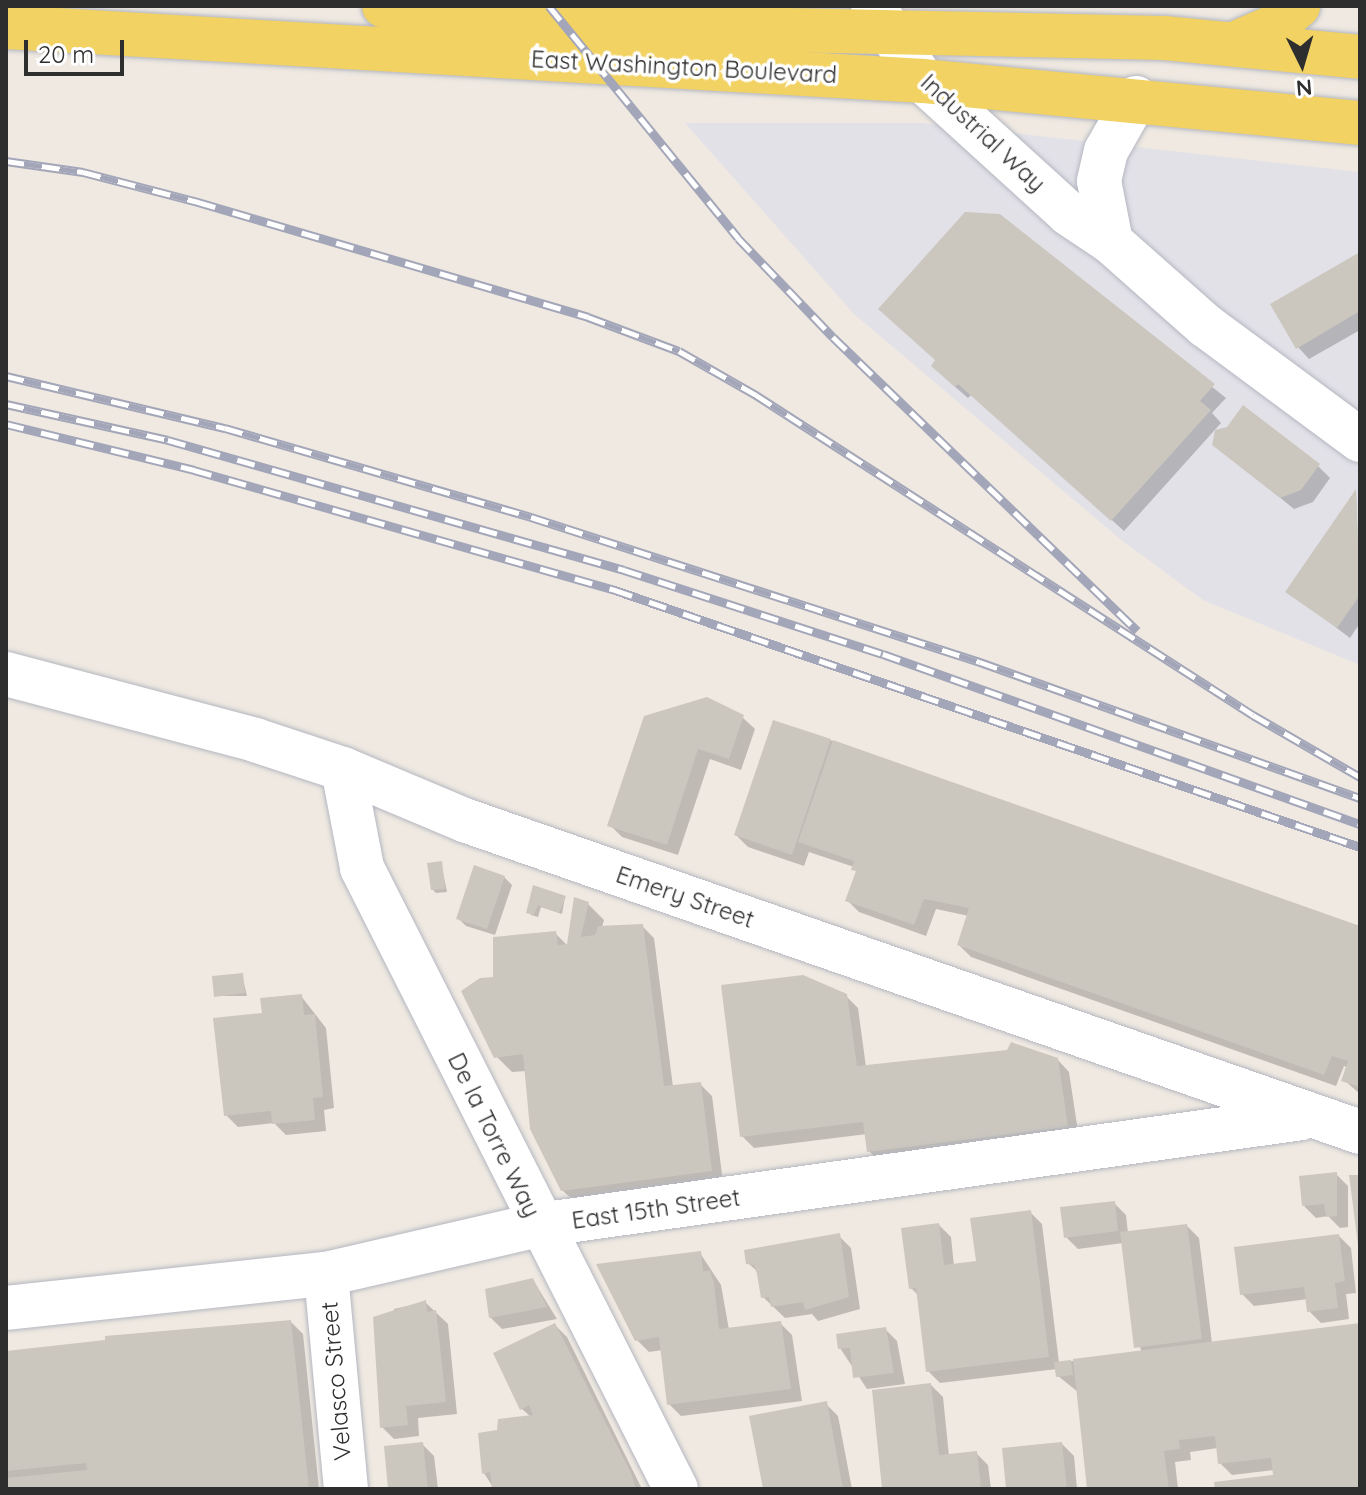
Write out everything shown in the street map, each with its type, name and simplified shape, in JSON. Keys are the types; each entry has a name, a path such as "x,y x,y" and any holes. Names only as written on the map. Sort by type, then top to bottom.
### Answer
{"main road":[{"name":"East Washington Boulevard","path":"384,6 882,19 1059,34 1234,44 1360,57"},
{"path":"1234,44 1273,27 1298,6"},
{"name":"East Washington Boulevard","path":"6,27 923,81 1136,98 1360,123"}],"street":[{"name":"Industrial Way","path":"882,19 923,81 1069,214 1111,242 1206,326 1360,440"},
{"path":"1111,242 1099,181 1106,151 1136,98"},
{"name":"Emery Street","path":"6,674 255,740 343,769 467,821 1308,1117 1360,1132"},
{"name":"De la Torre Way","path":"343,769 362,868 539,1225 676,1489"},
{"name":"East 15th Street","path":"6,1308 326,1274 539,1225 1308,1117"},
{"name":"Velasco Street","path":"326,1274 346,1489"}],"shaded area":[{"path":"685,123 922,123 1360,172 1360,665 1203,600 1120,539 854,314"}],"building":[{"path":"965,212 1000,214 1215,384 1200,401 1211,410 1111,521 958,384 955,387 931,366 935,360 878,309"},
{"path":"1360,252 1360,311 1296,349 1270,304"},
{"path":"1243,405 1320,464 1301,490 1280,498 1212,445 1215,430 1227,427"},
{"path":"1356,489 1360,595 1337,628 1285,592"},
{"path":"707,697 744,715 729,759 698,749 667,845 607,826 644,716"},
{"path":"773,720 831,739 792,855 734,835"},
{"path":"833,740 1360,926 1360,1087 1341,1081 1348,1061 1332,1056 1324,1075 957,945 969,908 924,899 914,925 845,901 856,871 851,870 854,861 798,842"},
{"path":"442,861 445,889 431,890 427,863"},
{"path":"474,865 505,876 487,929 456,919"},
{"path":"533,885 566,896 559,913 538,905 534,915 526,913"},
{"path":"574,897 589,902 581,937 595,935 598,926 643,924 664,1086 701,1082 712,1171 561,1191 530,1129 523,1054 494,1058 461,991 480,978 493,977 493,937 556,931 558,945 567,944"},
{"path":"243,973 245,993 214,997 212,976"},
{"path":"803,975 847,994 857,1066 1007,1050 1011,1042 1058,1058 1068,1127 867,1152 863,1122 740,1137 721,985"},
{"path":"302,994 304,1015 315,1014 323,1097 313,1098 315,1120 272,1124 271,1111 224,1116 213,1018 262,1013 260,998"},
{"path":"1337,1172 1337,1216 1326,1217 1324,1204 1302,1206 1299,1176"},
{"path":"1349,1175 1360,1175 1360,1245 1358,1245"},
{"path":"1115,1201 1118,1231 1064,1238 1060,1207"},
{"path":"1031,1210 1049,1357 926,1372 916,1288 909,1289 901,1228 939,1223 944,1265 976,1261 970,1218"},
{"path":"1187,1224 1202,1339 1134,1348 1120,1232"},
{"path":"840,1233 849,1297 805,1310 803,1302 771,1307 769,1297 761,1298 754,1265 746,1264 744,1250"},
{"path":"1339,1234 1345,1281 1335,1283 1338,1308 1307,1312 1304,1287 1240,1295 1234,1247"},
{"path":"701,1251 703,1271 710,1271 714,1283 719,1329 781,1321 791,1389 667,1405 659,1337 635,1341 596,1264"},
{"path":"533,1278 547,1307 489,1318 485,1289"},
{"path":"426,1300 427,1312 436,1310 446,1402 406,1406 408,1425 380,1428 373,1317"},
{"path":"291,1320 309,1489 6,1489 6,1478 87,1470 86,1463 6,1471 6,1351 105,1340 105,1336"},
{"path":"555,1323 631,1473 636,1489 492,1489 490,1472 482,1474 478,1433 497,1430 498,1419 533,1415 529,1405 520,1410 493,1353"},
{"path":"1360,1323 1360,1489 1215,1489 1214,1482 1273,1475 1271,1458 1218,1464 1215,1436 1179,1440 1180,1449 1164,1451 1169,1489 1087,1489 1073,1359"},
{"path":"886,1327 894,1373 853,1378 850,1348 838,1349 836,1334"},
{"path":"1071,1360 1073,1375 1056,1377 1054,1362"},
{"path":"931,1383 939,1455 977,1451 981,1489 882,1489 872,1390"},
{"path":"827,1401 843,1489 763,1489 749,1416"},
{"path":"423,1442 428,1489 388,1489 384,1446"},
{"path":"1062,1442 1067,1489 1006,1489 1002,1448"}],"railway":[{"path":"549,6 738,238 833,337 1137,631"},
{"path":"6,161 83,172 198,202 588,317 679,351 756,395 1253,715 1360,777"},
{"path":"6,376 225,428 531,517 980,662 1360,798"},
{"path":"6,404 168,440 624,570 883,654 1360,824"},
{"path":"6,424 194,470 615,590 1360,847"}]}
